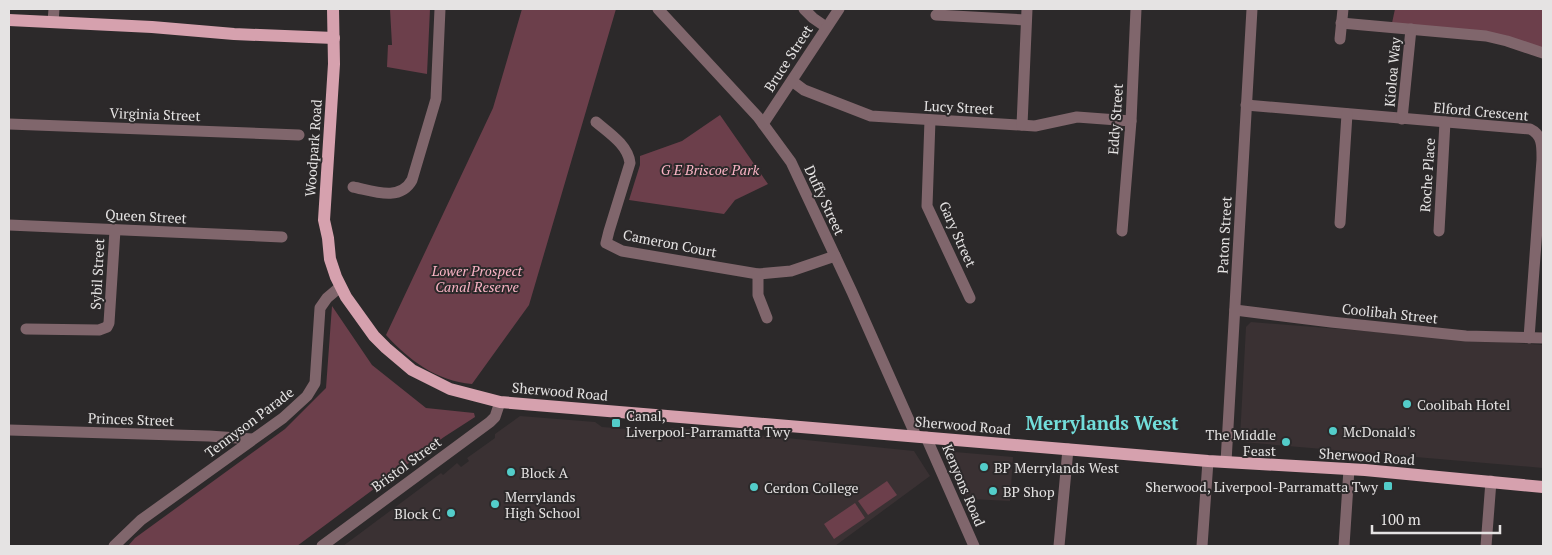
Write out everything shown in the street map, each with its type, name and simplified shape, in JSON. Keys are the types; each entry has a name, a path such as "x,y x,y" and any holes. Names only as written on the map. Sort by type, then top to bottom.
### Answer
{"main road":[{"name":"Woodpark Road","path":"333,9 334,38 324,220 337,290"},
{"path":"9,20 152,27 234,34 334,38"},
{"name":"Sherwood Road","path":"337,290 374,336 415,377 441,395 463,402 476,404 500,402 1208,461 1349,469 1543,487"}],"street":[{"path":"53,22 54,9"},
{"path":"353,187 393,194 406,189 412,180 436,99 440,9"},
{"name":"Duffy Street","path":"658,9 763,124 791,162 921,436"},
{"path":"804,9 826,27"},
{"name":"Bruce Street","path":"763,124 839,9"},
{"name":"Eddy Street","path":"1122,232 1131,120 1136,9"},
{"name":"Paton Street","path":"1226,462 1252,9"},
{"path":"1340,40 1343,9"},
{"path":"936,15 1027,14 1022,125"},
{"path":"1341,23 1486,36 1507,41 1543,54"},
{"name":"Kioloa Way","path":"1402,119 1411,29"},
{"name":"Lucy Street","path":"792,81 804,90 871,116 1040,126 1077,117 1131,120"},
{"name":"Elford Crescent","path":"1246,105 1530,129 1542,136 1538,276 1529,338"},
{"path":"1340,224 1347,114"},
{"name":"Gary Street","path":"930,120 927,206 970,298"},
{"name":"Cameron Court","path":"596,122 620,143 629,157 630,163 606,243 622,251 758,274 791,271 835,256"},
{"name":"Roche Place","path":"1438,231 1446,122"},
{"name":"Virginia Street","path":"9,124 299,135"},
{"name":"Queen Street","path":"9,225 282,237"},
{"name":"Sybil Street","path":"26,329 99,330 107,327 109,323 115,230"},
{"path":"758,274 758,295 767,318"},
{"name":"Tennyson Parade","path":"114,546 141,520 283,418 307,396 315,383 320,308 322,303 337,290"},
{"name":"Coolibah Street","path":"1235,310 1466,336 1543,338"},
{"name":"Bristol Street","path":"322,546 490,422 496,417 500,402"},
{"name":"Princes Street","path":"9,430 209,436 252,440"},
{"name":"Kenyons Road","path":"921,436 974,546"},
{"path":"1059,546 1068,449"},
{"path":"1202,546 1208,461"},
{"path":"1344,546 1349,469"},
{"path":"1486,546 1491,481"}],"shaded area":[{"path":"1251,322 1543,345 1543,468 1242,442 1240,438 1246,327"},
{"name":"Cerdon College","path":"520,416 595,422 602,427 653,431 668,428 707,430 914,451 930,476 835,546 343,546 441,473 443,475 457,463 461,467 469,461 467,458 495,438 495,434"},
{"path":"955,452 1013,457 1010,501 967,500 950,460"}],"green space":[{"path":"390,9 430,9 427,74 387,67 388,45 392,45"},
{"name":"Lower Prospect Canal Reserve","path":"522,9 616,9 529,305 472,384 447,379 424,368 404,353 386,335 493,108"},
{"path":"1395,9 1543,9 1543,50 1392,23"},
{"name":"G E Briscoe Park","path":"720,115 768,184 735,200 724,214 629,200 640,165 640,156 682,141"},
{"path":"332,306 372,365 426,408 474,413 475,417 444,437 297,546 128,546 135,538 285,429 326,388"},
{"path":"887,481 897,495 868,515 858,501"},
{"path":"855,503 865,518 834,539 824,524"}],"place":[{"name":"Coolibah Hotel","path":"1407,404"},
{"name":"Canal, Liverpool-Parramatta Twy","path":"616,423"},
{"name":"McDonald's","path":"1333,431"},
{"name":"The Middle Feast","path":"1286,442"},
{"name":"BP Merrylands West","path":"984,467"},
{"name":"Block A","path":"511,472"},
{"name":"Sherwood, Liverpool-Parramatta Twy","path":"1388,486"},
{"name":"Cerdon College","path":"754,487"},
{"name":"BP Shop","path":"993,491"},
{"name":"Merrylands High School","path":"495,504"},
{"name":"Block C","path":"451,513"}],"district":[{"name":"Merrylands West","path":"1102,422"}]}
